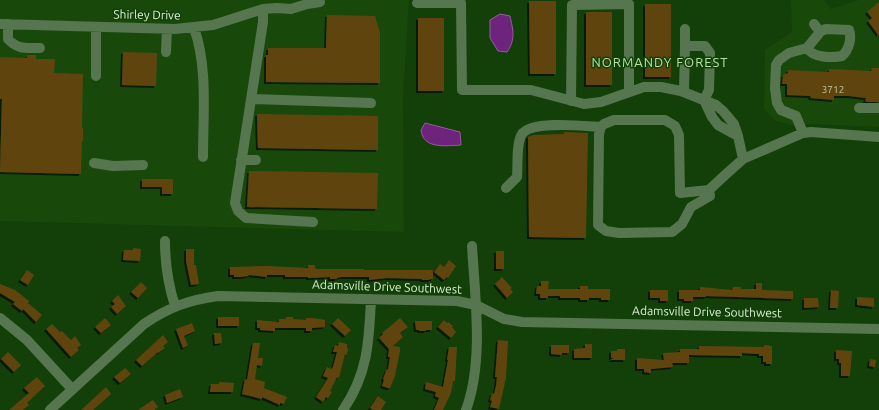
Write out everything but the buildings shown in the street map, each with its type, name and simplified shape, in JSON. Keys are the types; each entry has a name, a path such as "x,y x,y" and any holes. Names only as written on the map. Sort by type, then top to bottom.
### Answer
{"street":[{"name":"Shirley Drive","path":"4,24 167,29 194,28 213,25 263,9 277,8 291,10 307,4 320,2"},
{"path":"417,3 461,3 462,90 531,90 584,104 601,102 644,87 661,86 684,92 704,100 716,105 723,111 734,124 743,159"},
{"path":"571,101 572,5 629,4 629,92"},
{"path":"263,9 263,22 235,203 238,211 246,218 312,222"},
{"path":"4,24 8,39 13,45 21,48 40,48"},
{"path":"96,27 91,49 96,76"},
{"path":"194,28 199,42 203,62 203,157"},
{"path":"803,133 799,114 781,110 777,103 775,88 776,65 784,55 807,48 817,28 849,30 851,35 846,53 842,56 826,57 810,52 807,48"},
{"path":"166,52 167,29"},
{"path":"684,92 685,29"},
{"path":"685,46 705,46 710,53 709,90 704,100"},
{"path":"251,98 371,103"},
{"path":"704,100 712,117 718,125 738,136"},
{"path":"859,108 879,108"},
{"path":"712,117 723,111"},
{"path":"709,190 710,196 691,206 682,215 682,224 672,232 619,233 606,231 598,225 599,134 601,127 604,124 614,120 665,120 675,126 679,135 680,193 709,190 743,159 803,133 811,132 879,137"},
{"path":"506,188 517,177 519,143 523,133 528,129 544,125 601,127"},
{"path":"242,160 256,160"},
{"path":"94,163 113,166 143,165"},
{"path":"166,241 166,274 175,306"},
{"path":"466,410 475,379 477,359 476,305 472,246"},
{"name":"Adamsville Drive Southwest","path":"50,410 144,324 175,306 197,299 218,296 457,301 476,305 504,319 522,322 879,328"},
{"path":"343,410 350,400 362,376 368,347 371,299"},
{"path":"0,318 27,340 72,389"}],"shaded area":[{"path":"0,0 409,0 403,97 404,232 0,221"},
{"path":"791,0 824,0 831,9 859,0 879,0 879,127 810,124 790,125 776,121 764,109 765,50 792,32"},
{"path":"500,14 510,16 512,26 513,39 507,52 498,51 490,38 490,20"},
{"path":"425,123 460,132 461,145 442,146 430,143 423,136 421,130"}],"district":[{"name":"NORMANDY FOREST","path":"660,62"}]}
